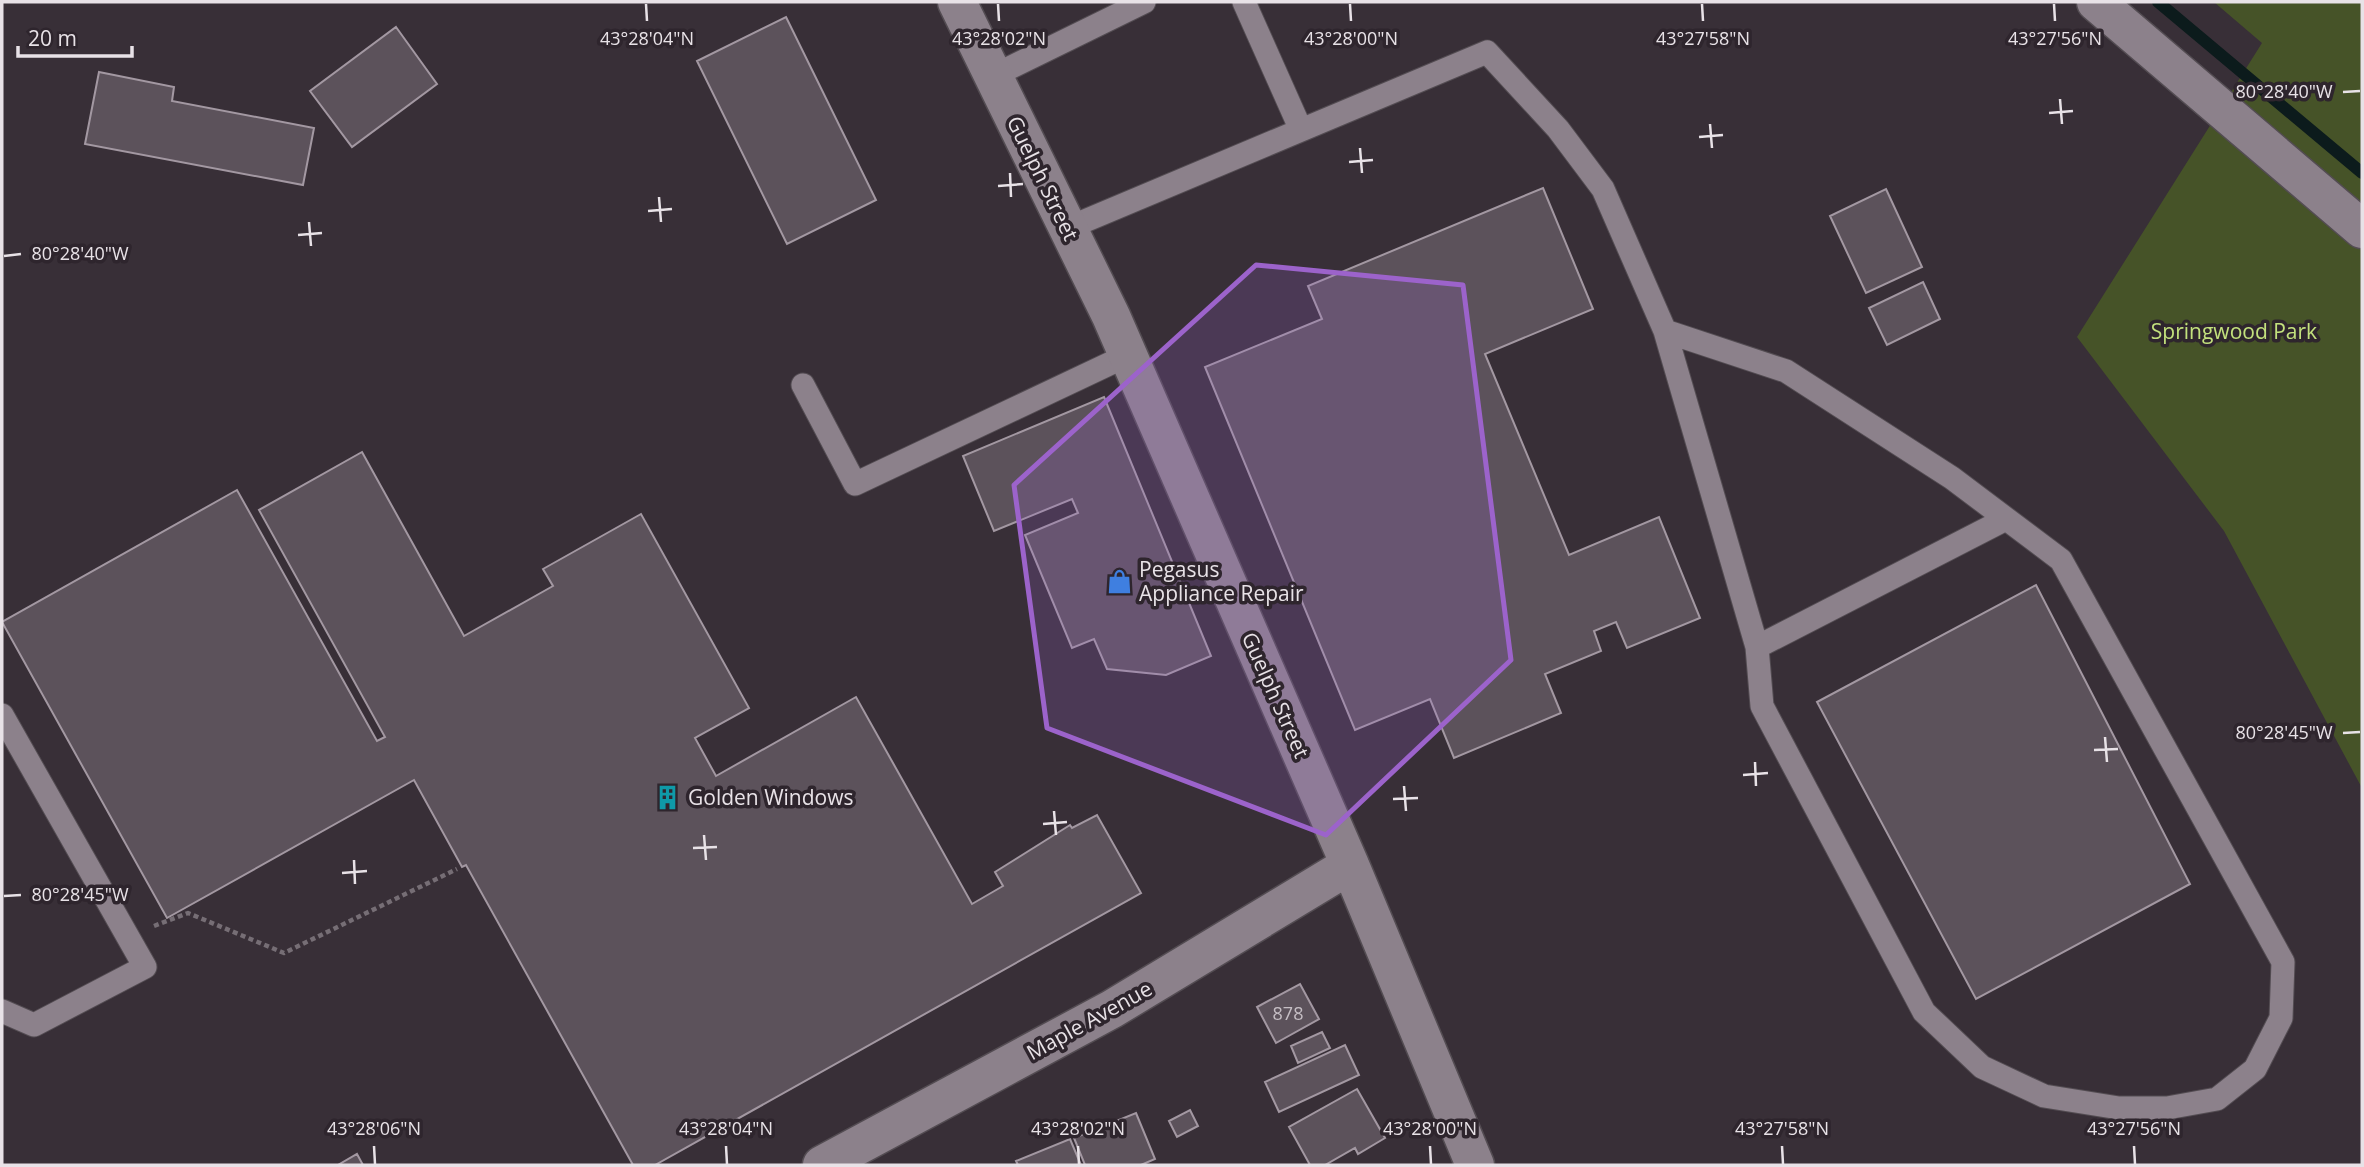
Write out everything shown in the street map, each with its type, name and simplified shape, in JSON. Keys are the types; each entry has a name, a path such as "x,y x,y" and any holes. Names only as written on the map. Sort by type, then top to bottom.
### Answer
{"street":[{"name":"Guelph Street","path":"957,2 1128,355 1350,865 1475,1165"},
{"path":"2096,2 2362,229"},
{"name":"Maple Avenue","path":"822,1165 1112,1009 1350,865"}],"lane":[{"path":"993,76 1114,8 1144,2"},
{"path":"1244,2 1301,130"},
{"path":"1068,228 1487,52 1559,129 1603,189 1665,331 1757,647 1762,706 1924,1012 1982,1067 2044,1096 2119,1108 2167,1108 2217,1099 2255,1069 2281,1018 2283,962 2061,560 1952,478 1786,372 1665,331"},
{"path":"803,385 855,484 1128,355"},
{"path":"1757,647 2006,519"},
{"path":"2,715 145,967 34,1025 2,1011"}],"path":[{"path":"127,936 188,913 284,953 457,869"}],"highlighted area":[{"path":"1256,265 1463,285 1511,660 1326,835 1047,728 1014,485"}],"green space":[{"name":"Springwood Park","path":"2214,2 2362,2 2362,788 2224,531 2077,337 2262,43"}],"building":[{"path":"786,17 876,200 787,244 697,61"},
{"path":"396,27 437,84 352,147 310,91"},
{"path":"99,72 174,87 172,101 314,128 303,185 85,144"},
{"path":"1543,188 1593,309 1485,354 1569,555 1659,517 1700,618 1627,648 1616,622 1594,631 1601,651 1545,674 1561,713 1454,758 1430,699 1355,730 1205,367 1322,319 1308,286"},
{"path":"1886,189 1922,267 1866,293 1830,216"},
{"path":"1923,282 1940,319 1887,345 1869,308"},
{"path":"1104,397 1211,656 1166,675 1107,669 1094,639 1072,648 1025,535 1078,513 1072,499 994,531 963,456"},
{"name":"Golden Windows","path":"362,452 464,636 553,586 543,569 641,514 749,708 695,738 716,776 856,697 972,904 1003,886 995,872 1070,825 1072,828 1097,815 1141,893 655,1165 633,1165 466,865 462,867 414,780 167,918 2,622 237,490 377,741 385,737 259,510"},
{"path":"2036,585 2190,884 1976,999 1817,702"},
{"path":"1300,984 1319,1019 1276,1043 1257,1007"},
{"path":"1322,1032 1330,1048 1298,1063 1291,1046"},
{"path":"1345,1045 1359,1075 1279,1112 1265,1082"},
{"path":"1357,1089 1385,1138 1358,1154 1355,1148 1325,1165 1310,1165 1289,1127"},
{"path":"1190,1110 1198,1126 1177,1137 1169,1121"},
{"path":"1136,1113 1155,1159 1141,1165 1085,1165 1074,1138"},
{"path":"1070,1139 1081,1165 1018,1165 1016,1161"},
{"path":"357,1154 363,1165 338,1165"}],"waterway":[{"path":"2158,2 2362,173"}],"place":[{"name":"Pegasus Appliance Repair","path":"1119,581"},
{"name":"Golden Windows","path":"668,797"}]}
